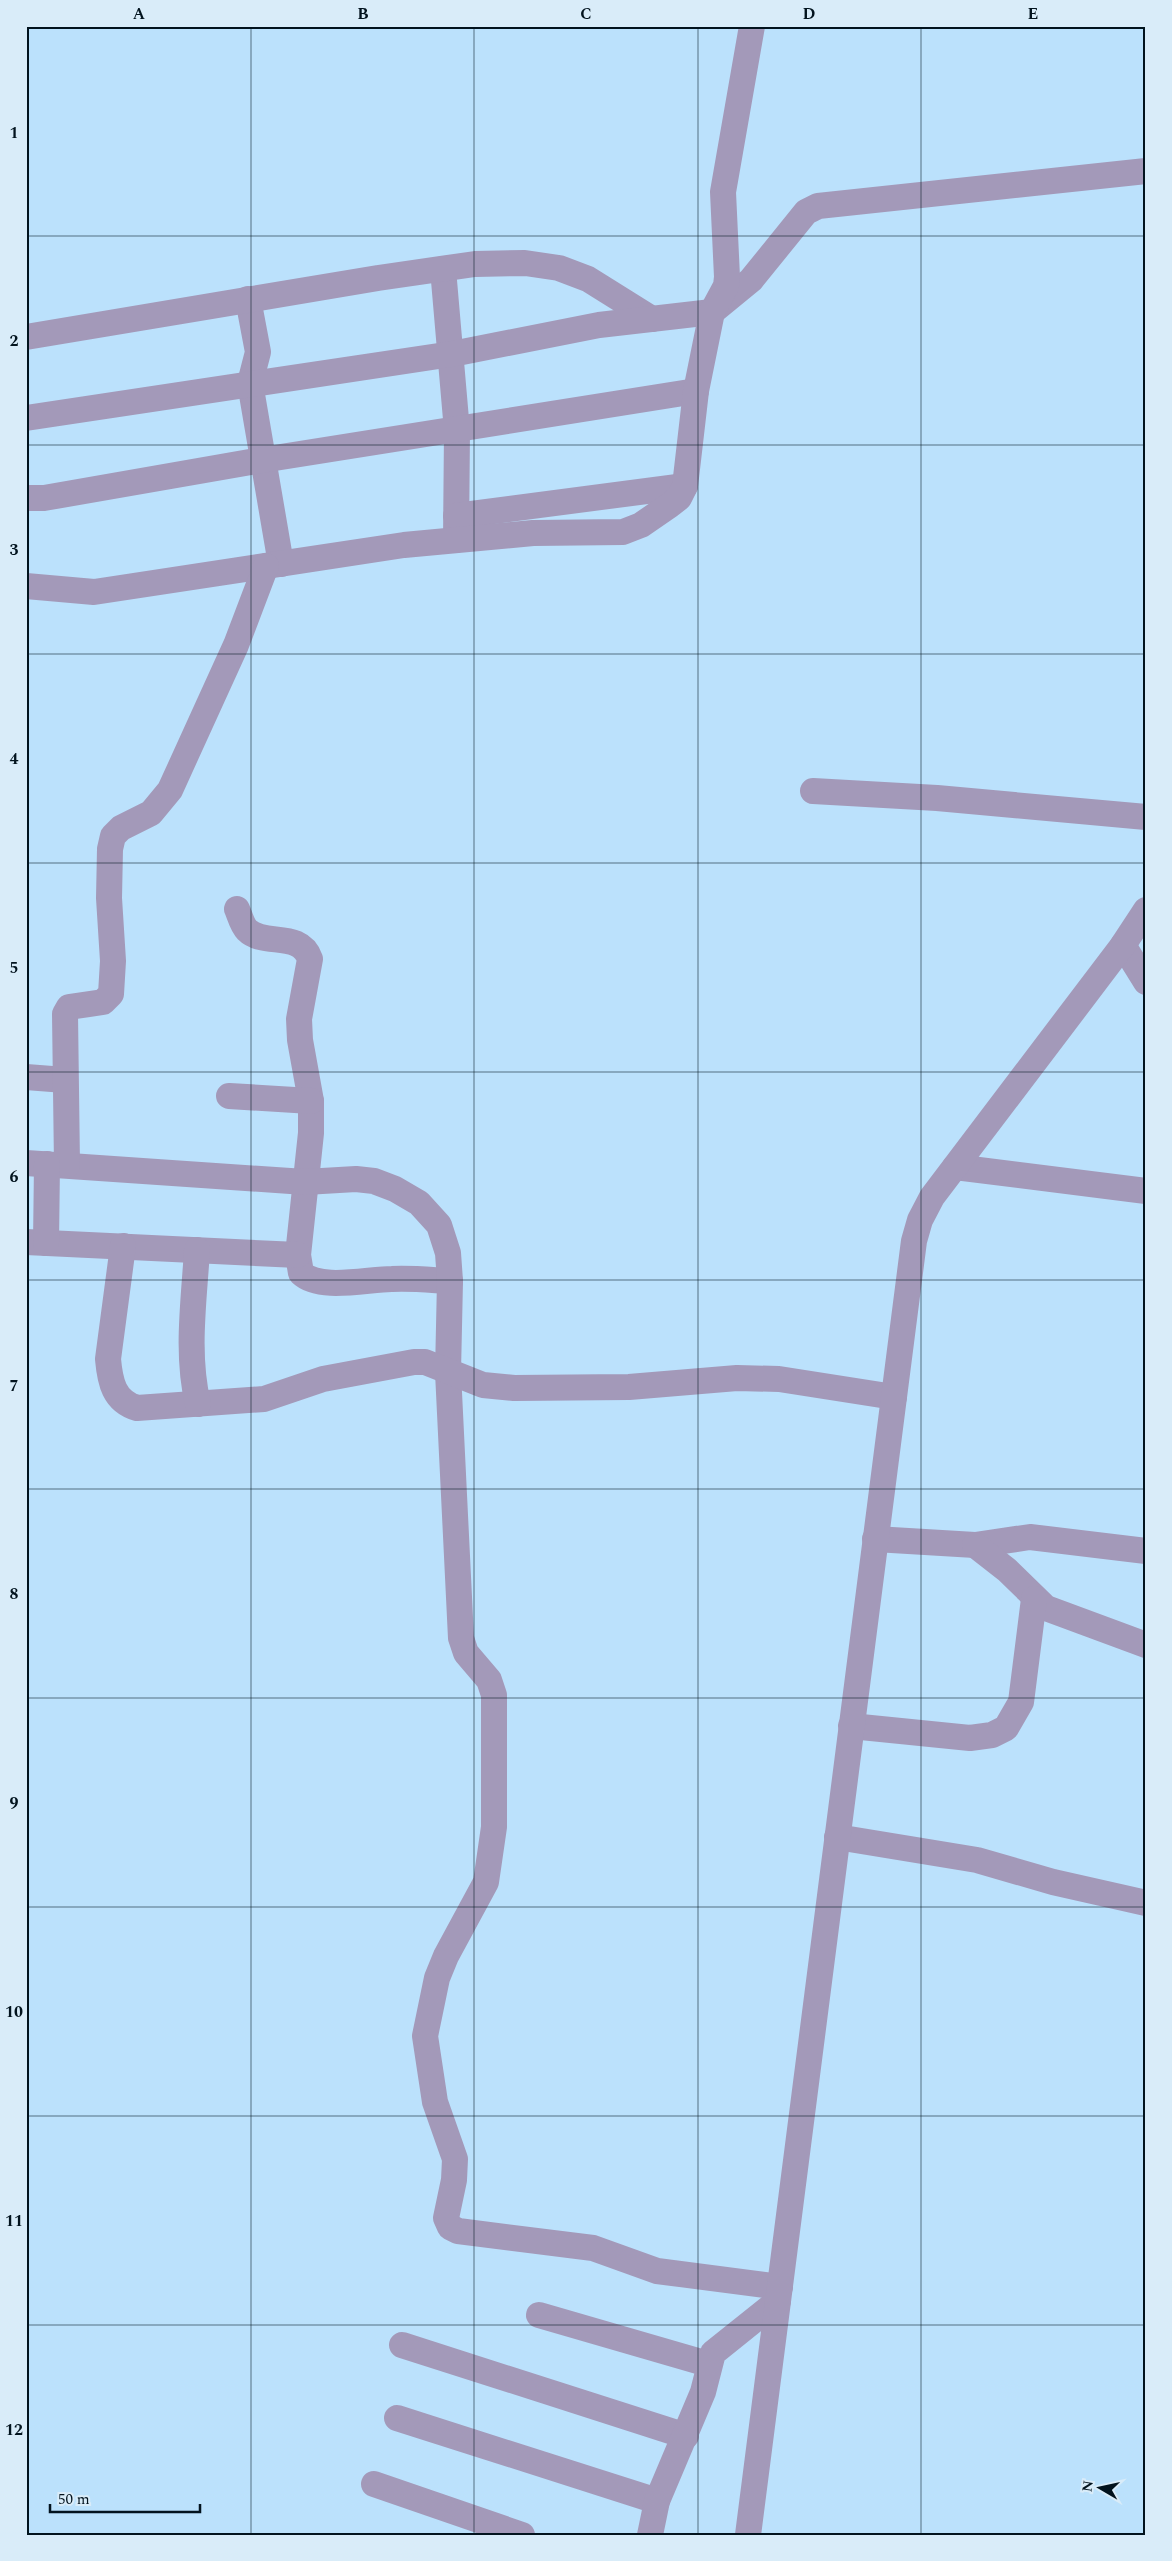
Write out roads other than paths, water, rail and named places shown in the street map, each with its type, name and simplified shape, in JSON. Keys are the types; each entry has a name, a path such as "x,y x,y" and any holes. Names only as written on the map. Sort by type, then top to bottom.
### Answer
{"street":[{"path":"456,528 533,533 631,530 679,498 685,486 696,392 712,312 726,286 723,192 752,26"},
{"path":"26,418 452,354 599,325 712,312 751,280 806,212 818,206 1146,171"},
{"path":"26,337 248,299 475,264 525,263 559,268 588,279 652,319"},
{"path":"443,269 452,354 456,431 456,528"},
{"path":"248,299 258,352 250,383 262,460 274,565 170,790 152,813 121,828 113,836 110,849 109,898 113,986 108,999 104,1002 73,1006 66,1010 65,1080 47,1164 36,1242 298,1255"},
{"path":"26,498 44,498 262,460 696,392"},
{"path":"26,586 94,592 274,565 404,545 456,528 685,486"},
{"path":"813,791 937,798 1146,817"},
{"path":"237,909 242,924 252,934 293,942 301,946 308,953 310,960 300,1026 311,1101 311,1133 298,1255 301,1273 313,1280 344,1282 393,1279 450,1281"},
{"path":"748,2535 914,1241 920,1220 932,1198 1123,945 1146,910"},
{"path":"1123,945 1146,982"},
{"path":"26,1077 65,1080"},
{"path":"229,1096 311,1101"},
{"path":"47,1164 305,1182 356,1179 374,1181 395,1189 419,1204 439,1225 448,1253 450,1281 448,1372 461,1638 466,1653 489,1680 494,1695 494,1827 486,1882 446,1956 437,1978 425,2036 435,2102 455,2159 454,2180 446,2218 450,2227 458,2231 593,2248 638,2266 657,2271 779,2294"},
{"path":"955,1167 1146,1191"},
{"path":"123,1246 108,1359 112,1386 119,1397 128,1405 137,1408 272,1398 323,1378 408,1362 425,1362 483,1385 514,1388 629,1387 737,1378 779,1379 894,1397"},
{"path":"197,1250 191,1358 192,1378 198,1404"},
{"path":"875,1538 974,1545 1030,1537 1146,1551"},
{"path":"974,1545 1007,1570 1034,1599 1058,1614 1146,1645"},
{"path":"851,1726 970,1738 992,1735 1006,1728 1021,1702 1034,1599"},
{"path":"837,1837 977,1860 1053,1882 1146,1904"},
{"path":"650,2535 657,2501 703,2392 708,2364 716,2350 779,2294"},
{"path":"539,2314 708,2364"},
{"path":"402,2345 686,2436"},
{"path":"397,2418 657,2501"},
{"path":"374,2484 522,2535"}]}
